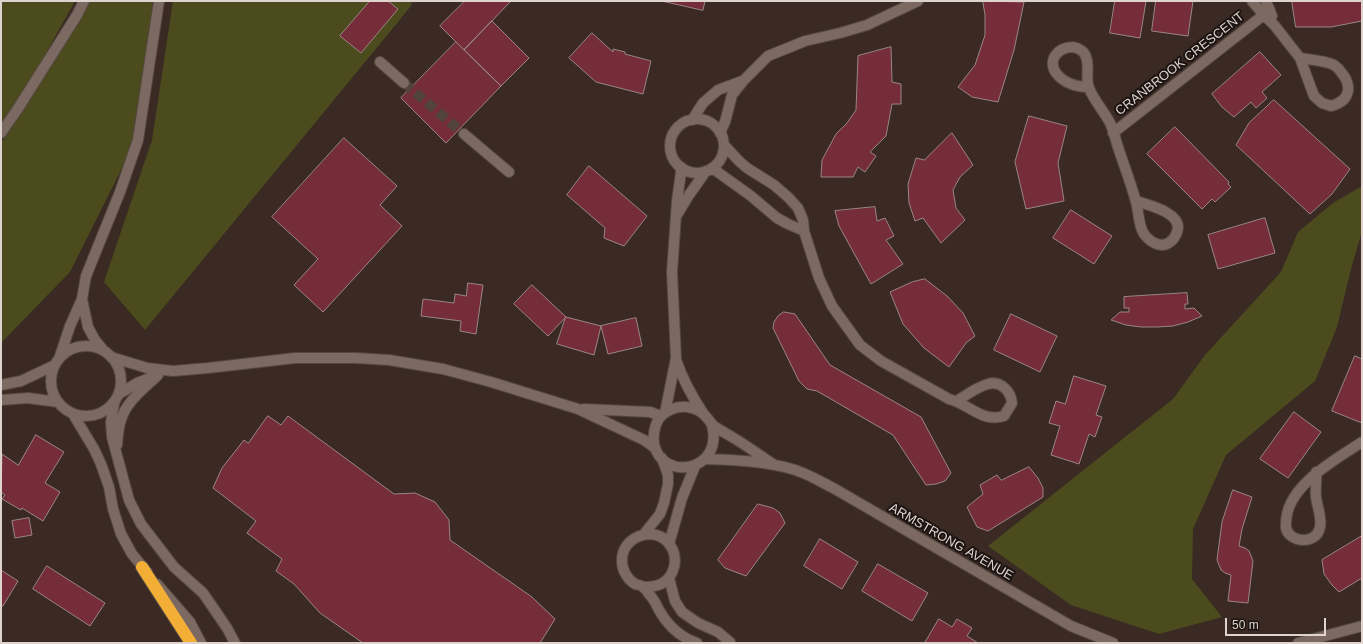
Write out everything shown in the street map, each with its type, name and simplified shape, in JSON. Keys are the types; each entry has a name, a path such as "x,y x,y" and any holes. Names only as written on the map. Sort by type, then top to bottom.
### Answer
{"highway":[{"path":"142,567 191,643"}],"street":[{"path":"1,133 77,15 84,1"},
{"path":"114,404 107,410 91,416 73,414 58,402 53,393 52,374 82,299 86,276 120,192 138,140 159,1"},
{"path":"720,133 725,122 732,95 744,80 768,56 805,41 868,25 918,1"},
{"name":"CRANBROOK CRESCENT","path":"1252,1 1267,9 1275,26 1300,58"},
{"name":"CRANBROOK CRESCENT","path":"1113,133 1267,9"},
{"path":"1300,58 1330,64 1338,68 1348,84 1348,91 1345,97 1331,106 1317,100 1310,89 1300,58"},
{"path":"380,62 404,83"},
{"path":"692,120 704,103 718,90 744,80"},
{"name":"CRANBROOK CRESCENT","path":"1089,87 1110,123 1136,200 1143,233 1152,243 1159,245 1170,242 1176,236 1178,230 1177,223 1173,217 1168,213 1136,200"},
{"path":"804,231 777,218 751,196 709,170 697,173 681,167 675,161 671,151 671,141 675,131 683,123 692,120 700,119 715,126 720,133 724,144 746,168 774,185 798,208 803,220 804,231 819,278 832,306 860,345 886,364 957,401 984,417 998,418 1004,416 1012,403 1009,392 1005,387 993,383 988,383 957,401"},
{"path":"464,134 509,172"},
{"path":"676,217 689,194 709,170 719,162 723,154 724,144"},
{"path":"119,394 137,383 173,371 295,358 356,358 389,360 442,369 578,408 644,440 655,448 662,458 669,464 686,468 695,466 706,459 711,451 714,443 714,434 712,425 687,389 676,358 672,272 676,201 681,167"},
{"path":"82,299 88,327 94,340 117,365 120,375 119,394 114,404 111,422 112,437 129,500 141,524 174,567 203,593 227,628 235,643"},
{"path":"1,385 21,381 57,362 68,351 86,346 147,368 173,371"},
{"path":"655,448 653,438 654,429 663,415 676,358"},
{"path":"116,454 121,419 126,408 132,400 158,375"},
{"path":"1,400 28,398 58,402"},
{"path":"578,408 650,412 663,415 672,409 680,407 692,408 703,413"},
{"path":"73,414 94,449 101,464 109,487 113,509 121,534 142,567 185,616 201,643"},
{"name":"ARMSTRONG AVENUE","path":"712,425 775,465"},
{"path":"1316,472 1316,497 1320,517 1320,526 1314,537 1310,539 1299,539 1292,537 1288,533 1286,526 1286,514 1295,497 1316,472 1362,442"},
{"path":"644,534 660,514 664,503 668,484 668,475 662,458"},
{"name":"ARMSTRONG AVENUE","path":"706,459 775,465 806,474 835,489 1052,616 1071,626 1113,643"},
{"path":"669,544 682,498 695,466"},
{"path":"644,534 654,534 662,538 669,544 674,552 674,570 661,584 653,587 643,587 635,584 623,569 622,560 628,543 636,537 644,534"},
{"path":"668,578 675,601 682,612 698,623 718,632 732,643"},
{"path":"643,587 654,599 669,626 684,638 697,643"},
{"path":"1298,643 1362,626"}],"shaded area":[{"path":"1,1 75,1 12,114 1,129"},
{"path":"80,1 153,1 135,142 70,272 1,343 1,143 23,111"},
{"path":"173,1 412,1 411,6 145,330 104,282 152,140"},
{"path":"1362,186 1362,232 1352,265 1337,327 1315,381 1226,455 1193,529 1192,579 1222,617 1159,634 1071,605 988,546 1173,399 1205,355 1281,272 1298,232 1333,203"}],"building":[{"path":"370,1 388,1 398,9 361,53 340,36"},
{"path":"465,1 511,1 464,50 440,26"},
{"path":"662,1 705,1 703,10"},
{"path":"983,1 1024,2 1014,50 998,102 972,97 958,87 975,65 985,35"},
{"path":"1115,1 1146,1 1140,38 1110,33"},
{"path":"1156,1 1193,1 1188,36 1152,31"},
{"path":"1292,1 1362,1 1362,21 1331,27 1296,27"},
{"path":"492,21 529,58 501,86 464,50"},
{"path":"592,33 613,52 613,49 651,61 643,94 596,82 569,58"},
{"path":"456,42 501,86 446,143 401,98"},
{"path":"891,47 892,82 901,84 901,104 892,104 886,136 870,152 876,156 865,172 858,167 853,177 821,177 822,160 836,134 847,123 856,110 858,56"},
{"path":"1260,52 1281,75 1262,92 1267,98 1256,108 1251,102 1234,117 1222,107 1212,94"},
{"path":"1274,100 1350,169 1332,194 1310,214 1236,145 1249,123"},
{"path":"1029,116 1067,126 1058,163 1064,201 1026,209 1015,162"},
{"path":"1175,127 1229,182 1228,184 1231,187 1215,202 1212,199 1202,209 1147,154"},
{"path":"952,133 973,165 960,177 953,190 956,208 965,220 941,243 923,218 915,221 909,203 908,184 916,158 924,160"},
{"path":"344,138 397,186 380,205 402,226 323,312 294,285 318,259 272,217"},
{"path":"589,166 647,216 624,246 604,238 605,228 567,195"},
{"path":"875,207 877,221 885,218 894,236 886,240 903,264 871,284 839,226 835,211"},
{"path":"1071,210 1112,236 1094,264 1053,238"},
{"path":"1265,218 1275,253 1218,269 1208,235"},
{"path":"925,279 947,296 963,313 975,336 966,343 949,367 924,348 903,324 890,292 912,282"},
{"path":"468,283 483,285 476,334 460,331 461,321 421,316 423,299 454,303 455,294 466,296"},
{"path":"532,285 566,317 548,336 514,304"},
{"path":"1187,293 1188,304 1185,304 1185,309 1194,308 1202,316 1188,322 1173,326 1141,327 1126,325 1111,320 1120,312 1129,312 1129,308 1124,308 1124,297"},
{"path":"784,312 795,314 830,365 921,417 951,473 945,481 926,485 893,435 817,391 807,389 799,381 773,328 774,322 778,316"},
{"path":"1011,314 1057,336 1040,372 994,350"},
{"path":"566,317 601,326 594,355 557,344"},
{"path":"636,318 642,346 608,354 601,326"},
{"path":"1355,356 1362,359 1362,423 1332,411"},
{"path":"1074,376 1106,386 1096,415 1102,417 1095,437 1089,434 1079,464 1051,455 1060,426 1049,423 1056,401 1065,404"},
{"path":"1294,412 1321,432 1288,478 1260,459"},
{"path":"268,416 281,425 288,416 394,494 415,493 435,502 449,520 450,540 532,597 555,619 540,643 363,643 320,613 294,584 276,571 282,559 247,533 256,521 213,488 222,468 244,440 248,443"},
{"path":"36,435 64,452 45,483 60,492 43,521 22,508 21,510 2,499 5,495 1,492 2,454 18,465"},
{"path":"1029,467 1038,478 1043,488 1043,497 988,531 977,527 967,507 983,494 980,485 997,475 1001,480"},
{"path":"1233,490 1252,497 1242,529 1239,546 1249,551 1253,561 1248,603 1228,601 1231,575 1221,570 1217,560 1222,522"},
{"path":"758,504 773,508 780,513 785,523 746,576 725,568 718,560"},
{"path":"29,518 32,535 15,538 12,521"},
{"path":"1362,536 1362,578 1339,592 1324,574 1322,560"},
{"path":"820,539 858,562 842,589 804,566"},
{"path":"878,564 928,593 912,621 862,591"},
{"path":"47,566 105,603 90,626 33,589"},
{"path":"1,570 18,581 3,606 1,605"},
{"path":"939,619 952,627 957,619 972,628 967,636 978,643 925,643"}],"tunnel":[{"path":"404,83 464,134"}]}
